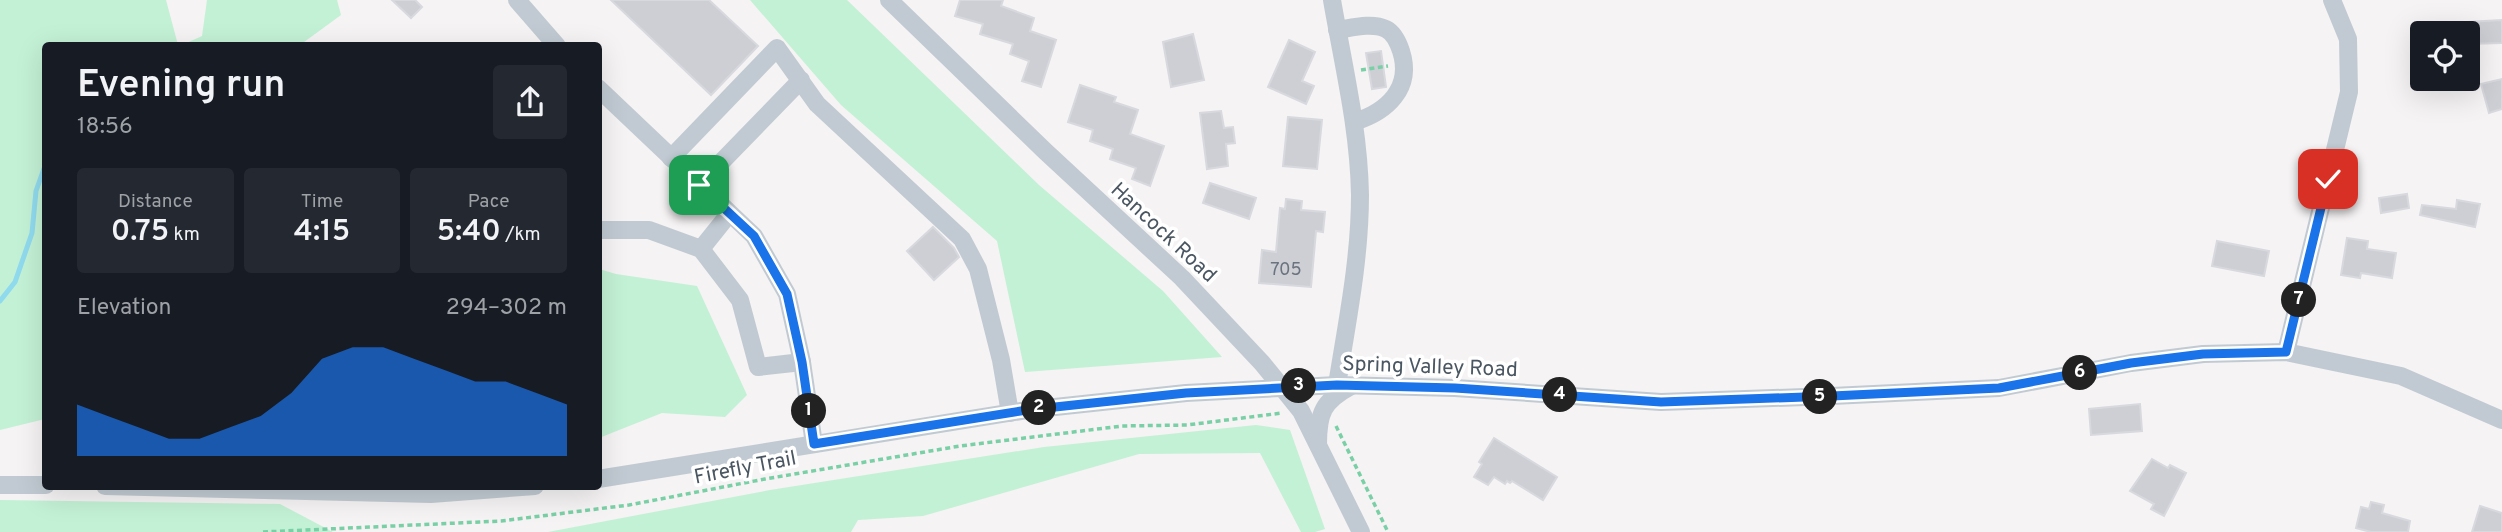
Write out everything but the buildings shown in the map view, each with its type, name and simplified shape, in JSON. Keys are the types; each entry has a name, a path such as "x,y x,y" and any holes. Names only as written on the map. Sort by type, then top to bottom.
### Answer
{"street":[{"path":"517,0 554,42"},
{"name":"Hancock Road","path":"889,0 1045,152 1182,278 1230,327 1301,411 1361,532"},
{"path":"1318,444 1321,412 1344,385 1360,195 1354,122 1332,0"},
{"path":"2286,352 2349,92 2348,39 2332,0"},
{"path":"1337,30 1369,26 1386,29 1396,38 1405,71 1402,85 1394,98 1376,114 1354,122"},
{"path":"671,158 776,48 817,104 962,239 978,270 1001,360 1010,413"},
{"path":"699,185 801,80"},
{"path":"602,92 754,236 787,294 802,362 814,444"},
{"path":"701,249 729,214"},
{"path":"602,230 649,230 701,249 740,300 758,367 802,362"},
{"name":"Spring Valley Road","path":"602,478 1112,399 1344,385 1455,388 1661,402 1806,397 1999,388 2203,354 2286,352 2401,376 2502,420"},
{"path":"0,485 42,485"},
{"path":"268,490 431,494 483,490"}],"path":[{"path":"1352,71 1395,65"},
{"name":"Firefly Trail","path":"263,532 501,521 629,505 960,446 1122,426 1187,425 1291,412"},
{"path":"1321,412 1329,412 1388,532"}],"green space":[{"path":"0,0 166,0 177,42 42,42 42,420 0,430"},
{"path":"207,0 337,0 341,15 304,42 189,42 202,36"},
{"path":"750,0 847,0 1039,185 1163,291 1222,357 1025,372 997,241 841,105"},
{"path":"602,270 697,286 747,395 725,417 662,413 602,437"},
{"path":"1256,425 1290,430 1325,529 1301,532 1260,453 1139,454 923,516 858,520 851,532 548,532 770,490 1044,447"},
{"path":"0,500 280,504 333,532 0,532"}],"waterway":[{"path":"0,301 15,282 32,233 36,191 42,174"}],"route":[{"path":"699,185 754,236 787,294 802,362 814,444 1112,399 1281,387 1337,385 1455,388 1661,402 1999,388 2131,363 2203,354 2286,352 2328,179"}]}
